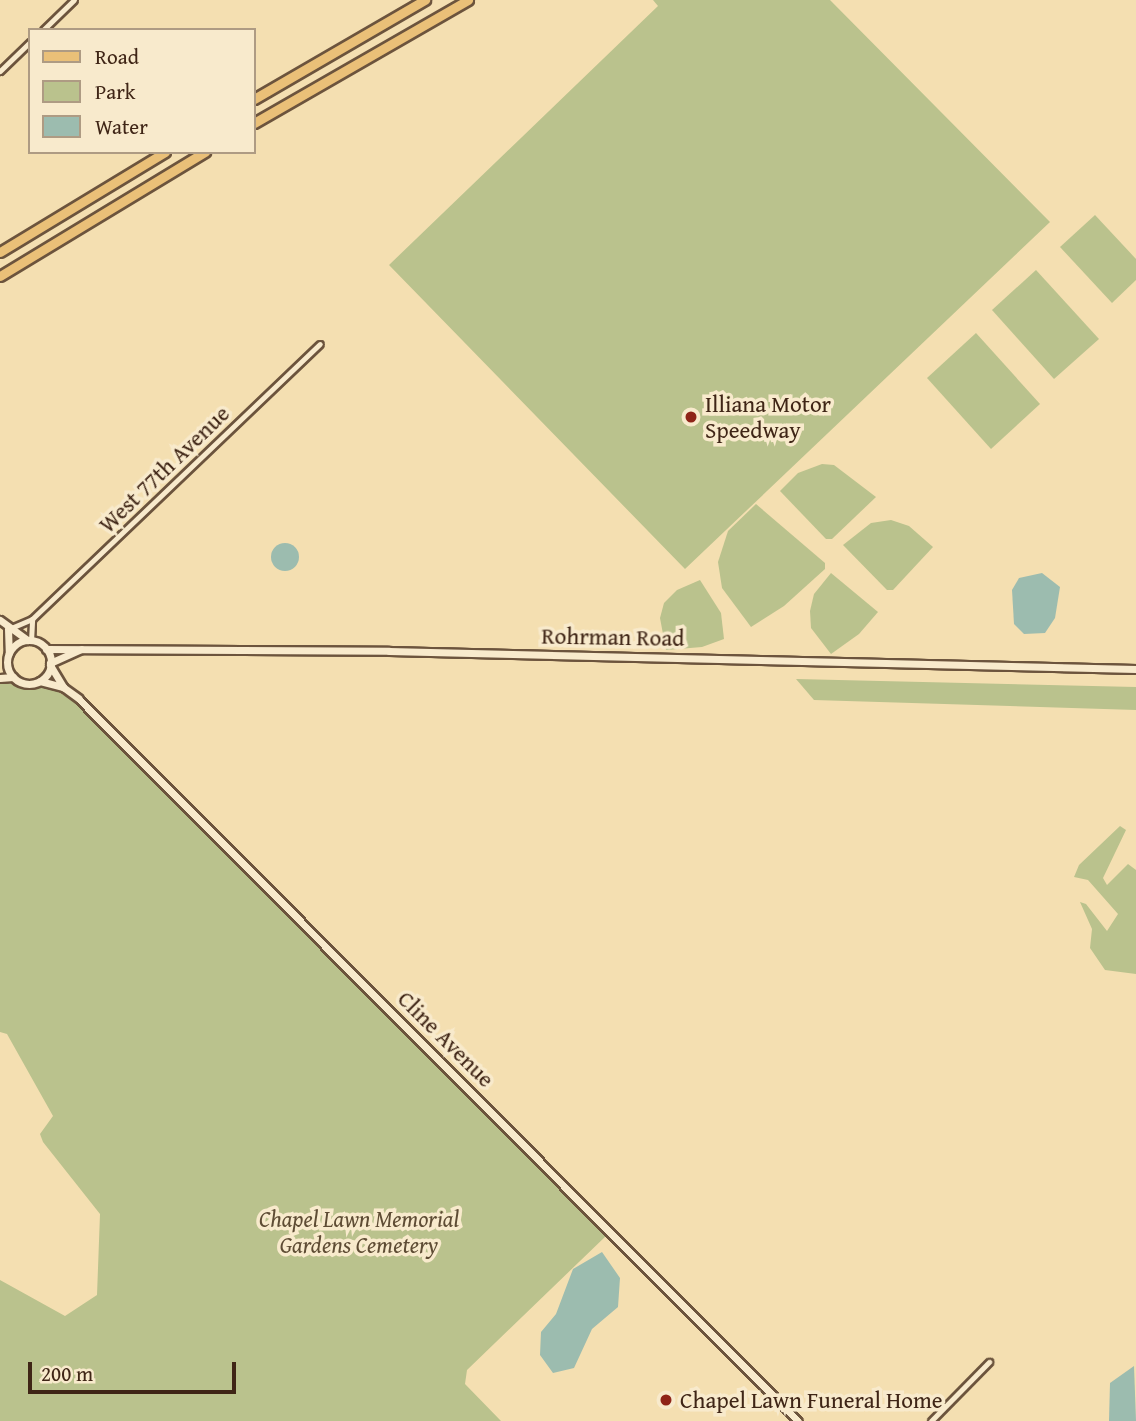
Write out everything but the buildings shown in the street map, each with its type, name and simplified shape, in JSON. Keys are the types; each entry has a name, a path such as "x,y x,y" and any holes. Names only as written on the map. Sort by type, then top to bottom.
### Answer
{"main road":[{"path":"256,98 425,0"},
{"path":"256,122 468,0"},
{"path":"0,252 162,154"},
{"path":"0,276 202,154"}],"street":[{"path":"45,28 74,0"},
{"path":"0,71 28,44"},
{"name":"West 77th Avenue","path":"8,629 32,620 320,344"},
{"path":"0,620 8,629 46,649 50,664 40,681"},
{"path":"30,641 32,620"},
{"path":"8,629 8,656 13,677"},
{"path":"0,664 30,641"},
{"name":"Rohrman Road","path":"50,664 88,645"},
{"name":"Rohrman Road","path":"46,649 88,645 1136,669"},
{"name":"Cline Avenue","path":"50,664 63,687 798,1421"},
{"path":"0,678 13,677 26,683 40,681 63,687"},
{"path":"931,1421 989,1362"}],"green space":[{"name":"Illiana Motor Speedway","path":"653,0 830,0 1050,222 685,569 389,265 658,6"},
{"path":"1095,215 1136,259 1136,280 1112,303 1060,247"},
{"path":"1036,270 1099,339 1054,379 992,310"},
{"path":"976,333 1040,404 991,449 927,378"},
{"path":"822,464 834,465 876,497 832,539 826,539 780,491 798,473"},
{"path":"756,504 825,563 825,569 784,606 751,627 722,588 718,562 728,531"},
{"path":"891,520 909,526 933,547 893,590 887,590 843,545 871,523"},
{"path":"831,573 878,612 859,634 831,654 811,628 810,611 814,594"},
{"path":"700,580 721,613 724,639 702,647 666,650 660,618 664,603 677,590"},
{"path":"796,679 1136,687 1136,710 814,700"},
{"name":"Chapel Lawn Memorial Gardens Cemetery","path":"0,682 53,689 81,705 607,1235 467,1370 465,1384 501,1421 0,1421 0,1280 65,1316 97,1295 100,1214 43,1142 40,1134 53,1116 7,1034 0,1032"},
{"path":"1120,826 1126,830 1103,878 1107,885 1128,864 1136,870 1136,974 1105,970 1090,948 1092,929 1080,902 1086,904 1107,931 1118,914 1088,880 1074,877 1079,865"}],"water":[{"path":"285,543 295,547 299,557 295,567 285,571 275,567 271,557 275,547"},
{"path":"1042,573 1060,587 1055,618 1045,633 1024,634 1014,624 1012,590 1019,578"},
{"path":"602,1252 620,1278 618,1307 592,1329 574,1368 553,1373 540,1355 541,1332 556,1314 573,1269"},
{"path":"1134,1366 1136,1421 1109,1421 1110,1383"}],"place":[{"name":"Illiana Motor Speedway","path":"691,417"},
{"name":"Chapel Lawn Funeral Home","path":"666,1400"}]}
